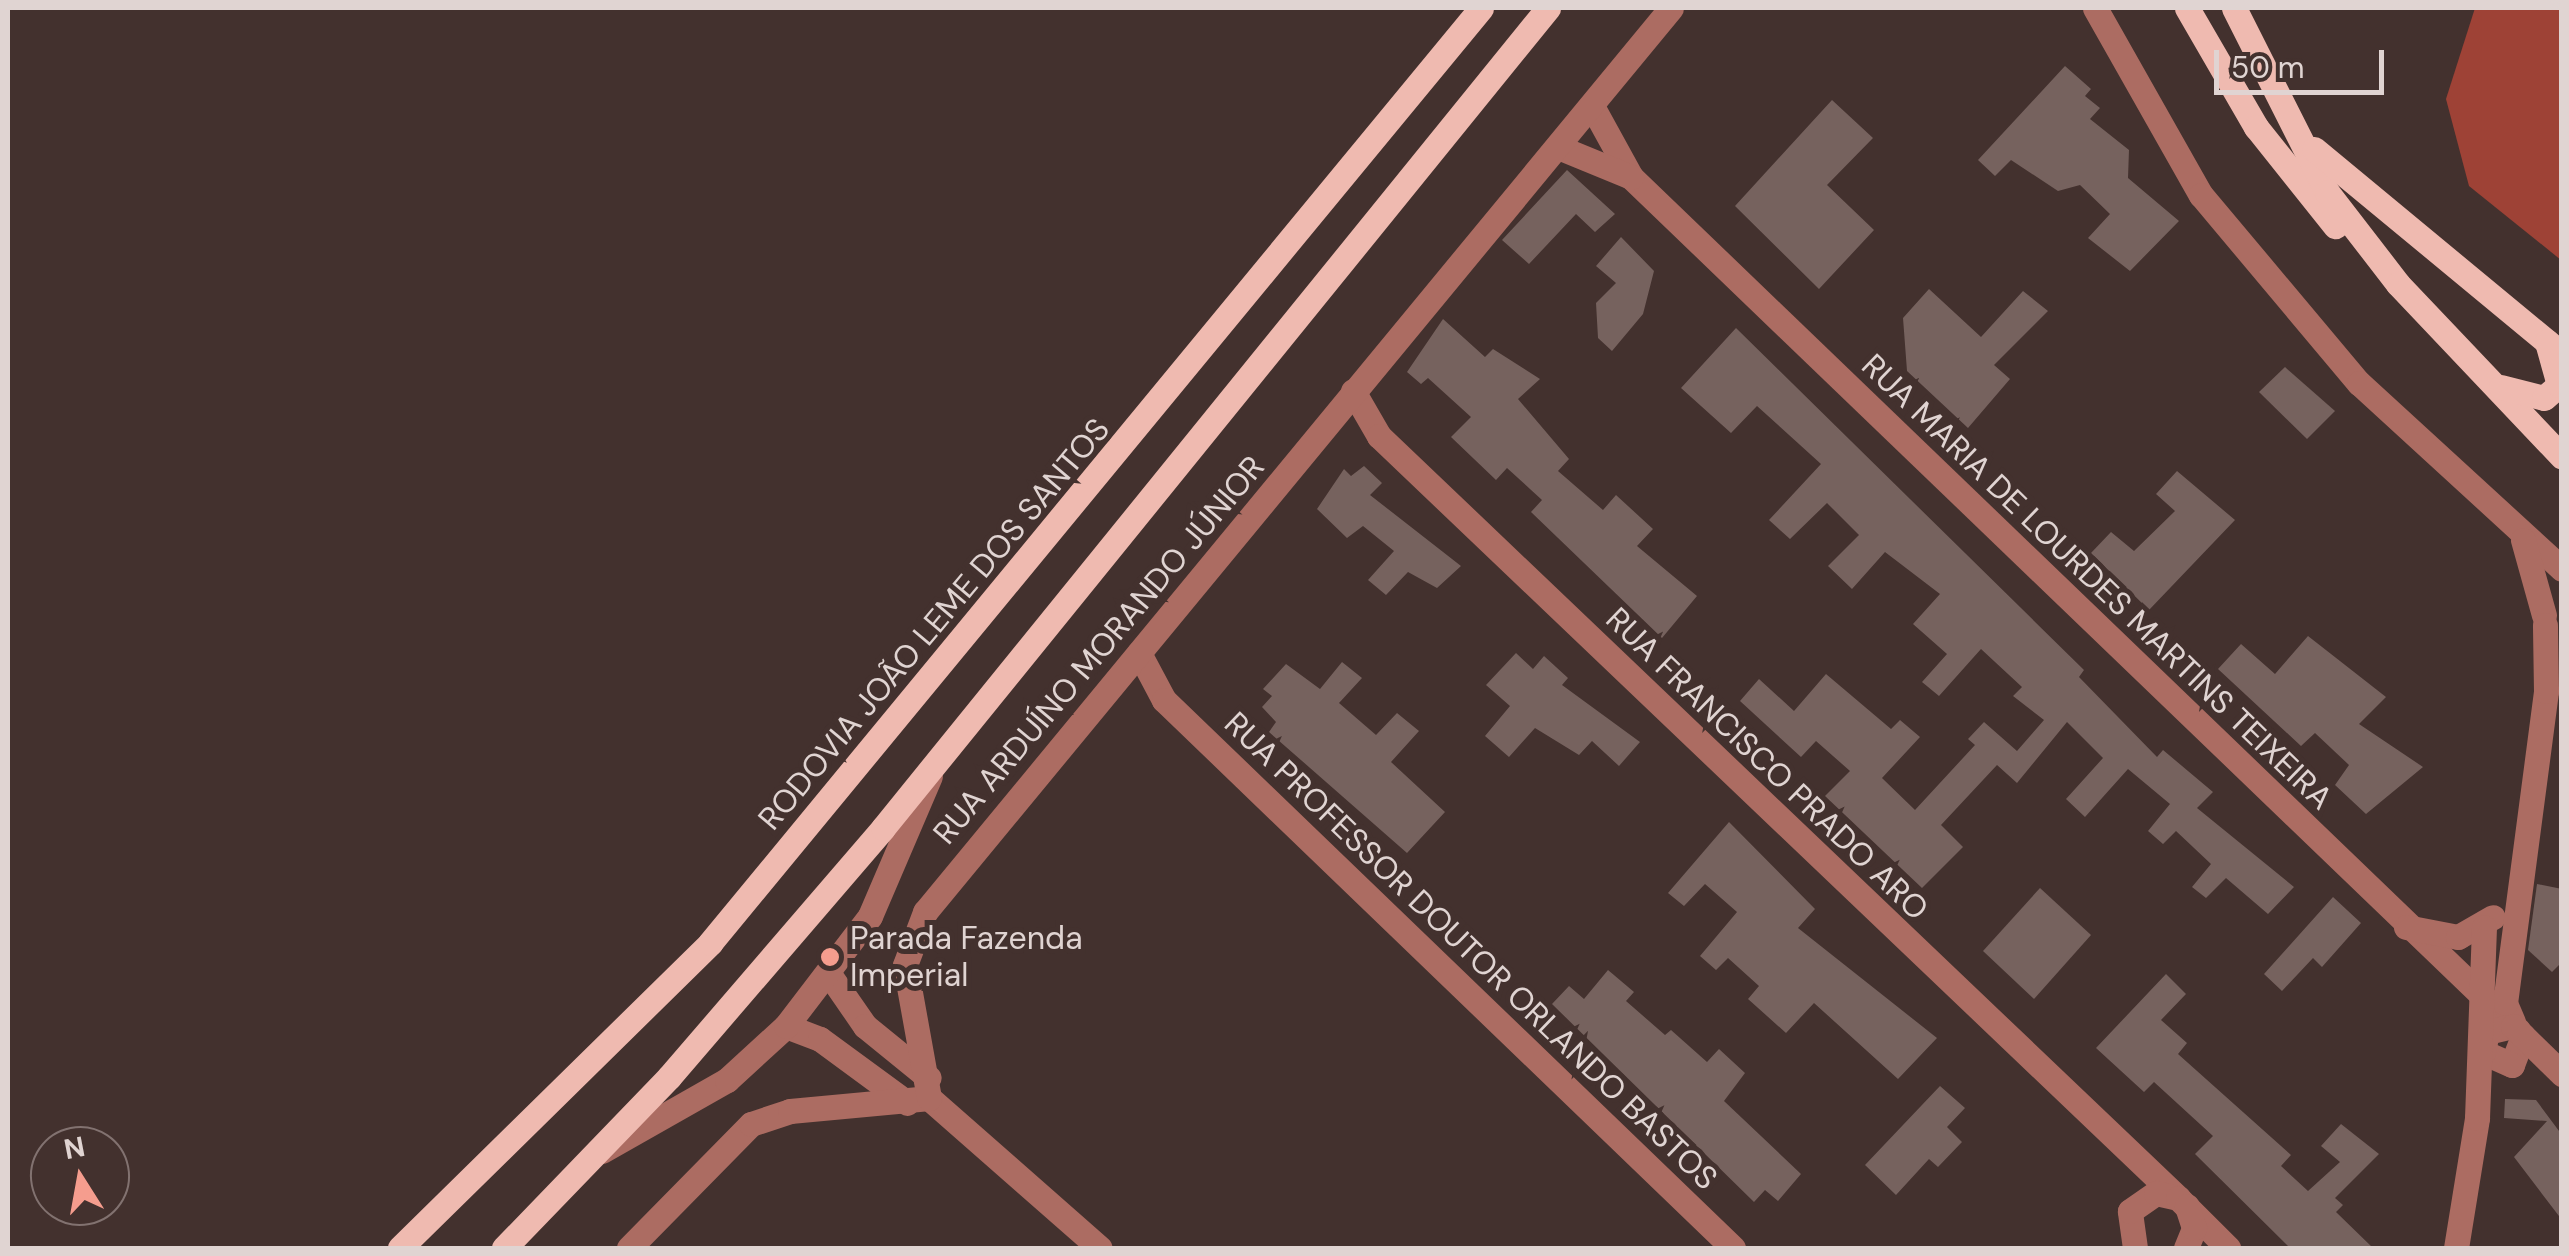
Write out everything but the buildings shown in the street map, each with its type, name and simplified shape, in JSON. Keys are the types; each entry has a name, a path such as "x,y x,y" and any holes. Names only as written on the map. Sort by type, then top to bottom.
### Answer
{"main road":[{"name":"RODOVIA JOÃO LEME DOS SANTOS","path":"400,1248 710,943 1481,8"},
{"path":"504,1248 593,1156 937,758 1548,8"},
{"path":"2187,8 2303,191 2562,456"},
{"path":"2234,8 2307,142 2327,192 2398,284"},
{"path":"2307,142 2416,242 2554,347 2559,384 2544,398 2492,384"}],"street":[{"name":"RUA ARDUÍNO MORANDO JÚNIOR","path":"921,1093 905,965 912,936 1115,681 1671,8"},
{"path":"2095,8 2201,195 2359,382 2521,536 2562,568"},
{"name":"RUA MARIA DE LOURDES MARTINS TEIXEIRA","path":"1592,106 1632,177 2402,925 2562,1075"},
{"name":"RUA MARIA DE LOURDES MARTINS TEIXEIRA","path":"1558,147 1632,177"},
{"name":"RUA FRANCISCO PRADO ARO","path":"1353,391 1379,436 2109,1140 2183,1202 2228,1248"},
{"name":"RUA FRANCISCO PRADO ARO","path":"1334,416 1379,436"},
{"path":"2521,536 2550,628"},
{"path":"2477,1118 2509,1066 2520,1033 2506,1003 2517,866 2546,691 2550,628 2562,589"},
{"name":"RUA PROFESSOR DOUTOR ORLANDO BASTOS","path":"1139,653 1164,700 1732,1248"},
{"path":"2546,691 2562,664"},
{"name":"RUA PROFESSOR DOUTOR ORLANDO BASTOS","path":"1115,681 1164,700"},
{"path":"593,1156 714,1089 786,1026 830,974 870,916 937,758"},
{"path":"2456,1248 2477,1118 2482,1045 2477,992 2484,926 2517,866"},
{"path":"2402,925 2444,937 2484,926"},
{"path":"830,974 921,1093 1100,1248"},
{"path":"786,1026 820,1038 921,1093"},
{"path":"2482,1045 2493,1027 2520,1033"},
{"path":"2482,1045 2509,1066"},
{"name":"RUA MARIA DE LOURDES MARTINS TEIXEIRA","path":"2509,1066 2562,1075"},
{"path":"629,1248 750,1124 790,1110 921,1093"},
{"name":"RUA FRANCISCO PRADO ARO","path":"2109,1140 2128,1172 2130,1235"},
{"path":"2130,1235 2156,1193 2183,1202 2194,1228 2186,1248"}],"shaded area":[{"path":"2475,8 2561,8 2561,260 2469,186 2446,99"}],"place":[{"name":"Parada Fazenda Imperial","path":"830,957"}]}
